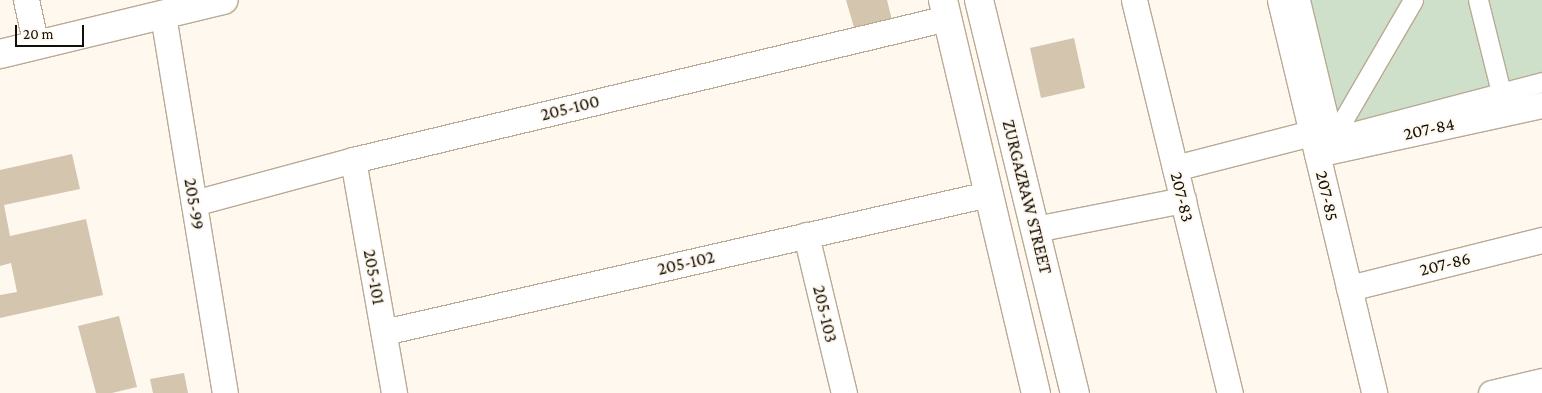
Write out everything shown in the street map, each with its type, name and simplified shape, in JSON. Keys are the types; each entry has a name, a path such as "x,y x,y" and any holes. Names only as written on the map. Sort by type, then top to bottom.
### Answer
{"main road":[{"path":"0,54 224,0"},
{"name":"ZURGAZRAW STREET","path":"979,0 1075,393"},
{"name":"ZURGAZRAW STREET","path":"945,9 1036,393"},
{"path":"1015,303 1051,296"}],"street":[{"path":"26,0 36,45"},
{"name":"207-83","path":"1134,0 1230,393"},
{"name":"207-85","path":"1280,0 1323,141 1349,288 1374,393"},
{"path":"1300,0 1323,141"},
{"path":"1323,141 1413,0"},
{"path":"1478,0 1503,102 1542,82"},
{"name":"205-100","path":"194,202 945,9"},
{"name":"205-99","path":"163,15 225,393"},
{"name":"207-84","path":"1175,168 1323,141 1503,102 1542,105"},
{"name":"205-101","path":"353,160 394,393"},
{"name":"205-102","path":"384,332 988,194"},
{"path":"1035,229 1183,200"},
{"name":"205-103","path":"806,235 844,393"},
{"name":"207-86","path":"1349,288 1542,240"},
{"path":"1491,393 1542,381"}],"green space":[{"path":"1300,0 1542,0 1542,87 1331,141"}],"building":[{"path":"846,0 887,0 892,20 855,31"},
{"path":"1074,38 1085,88 1041,98 1030,48"},
{"path":"72,154 80,189 4,205 10,236 86,219 103,295 0,318 0,295 17,292 11,263 0,266 0,170"},
{"path":"119,316 137,387 112,393 96,393 78,326"},
{"path":"184,373 188,393 153,393 150,379"}]}
